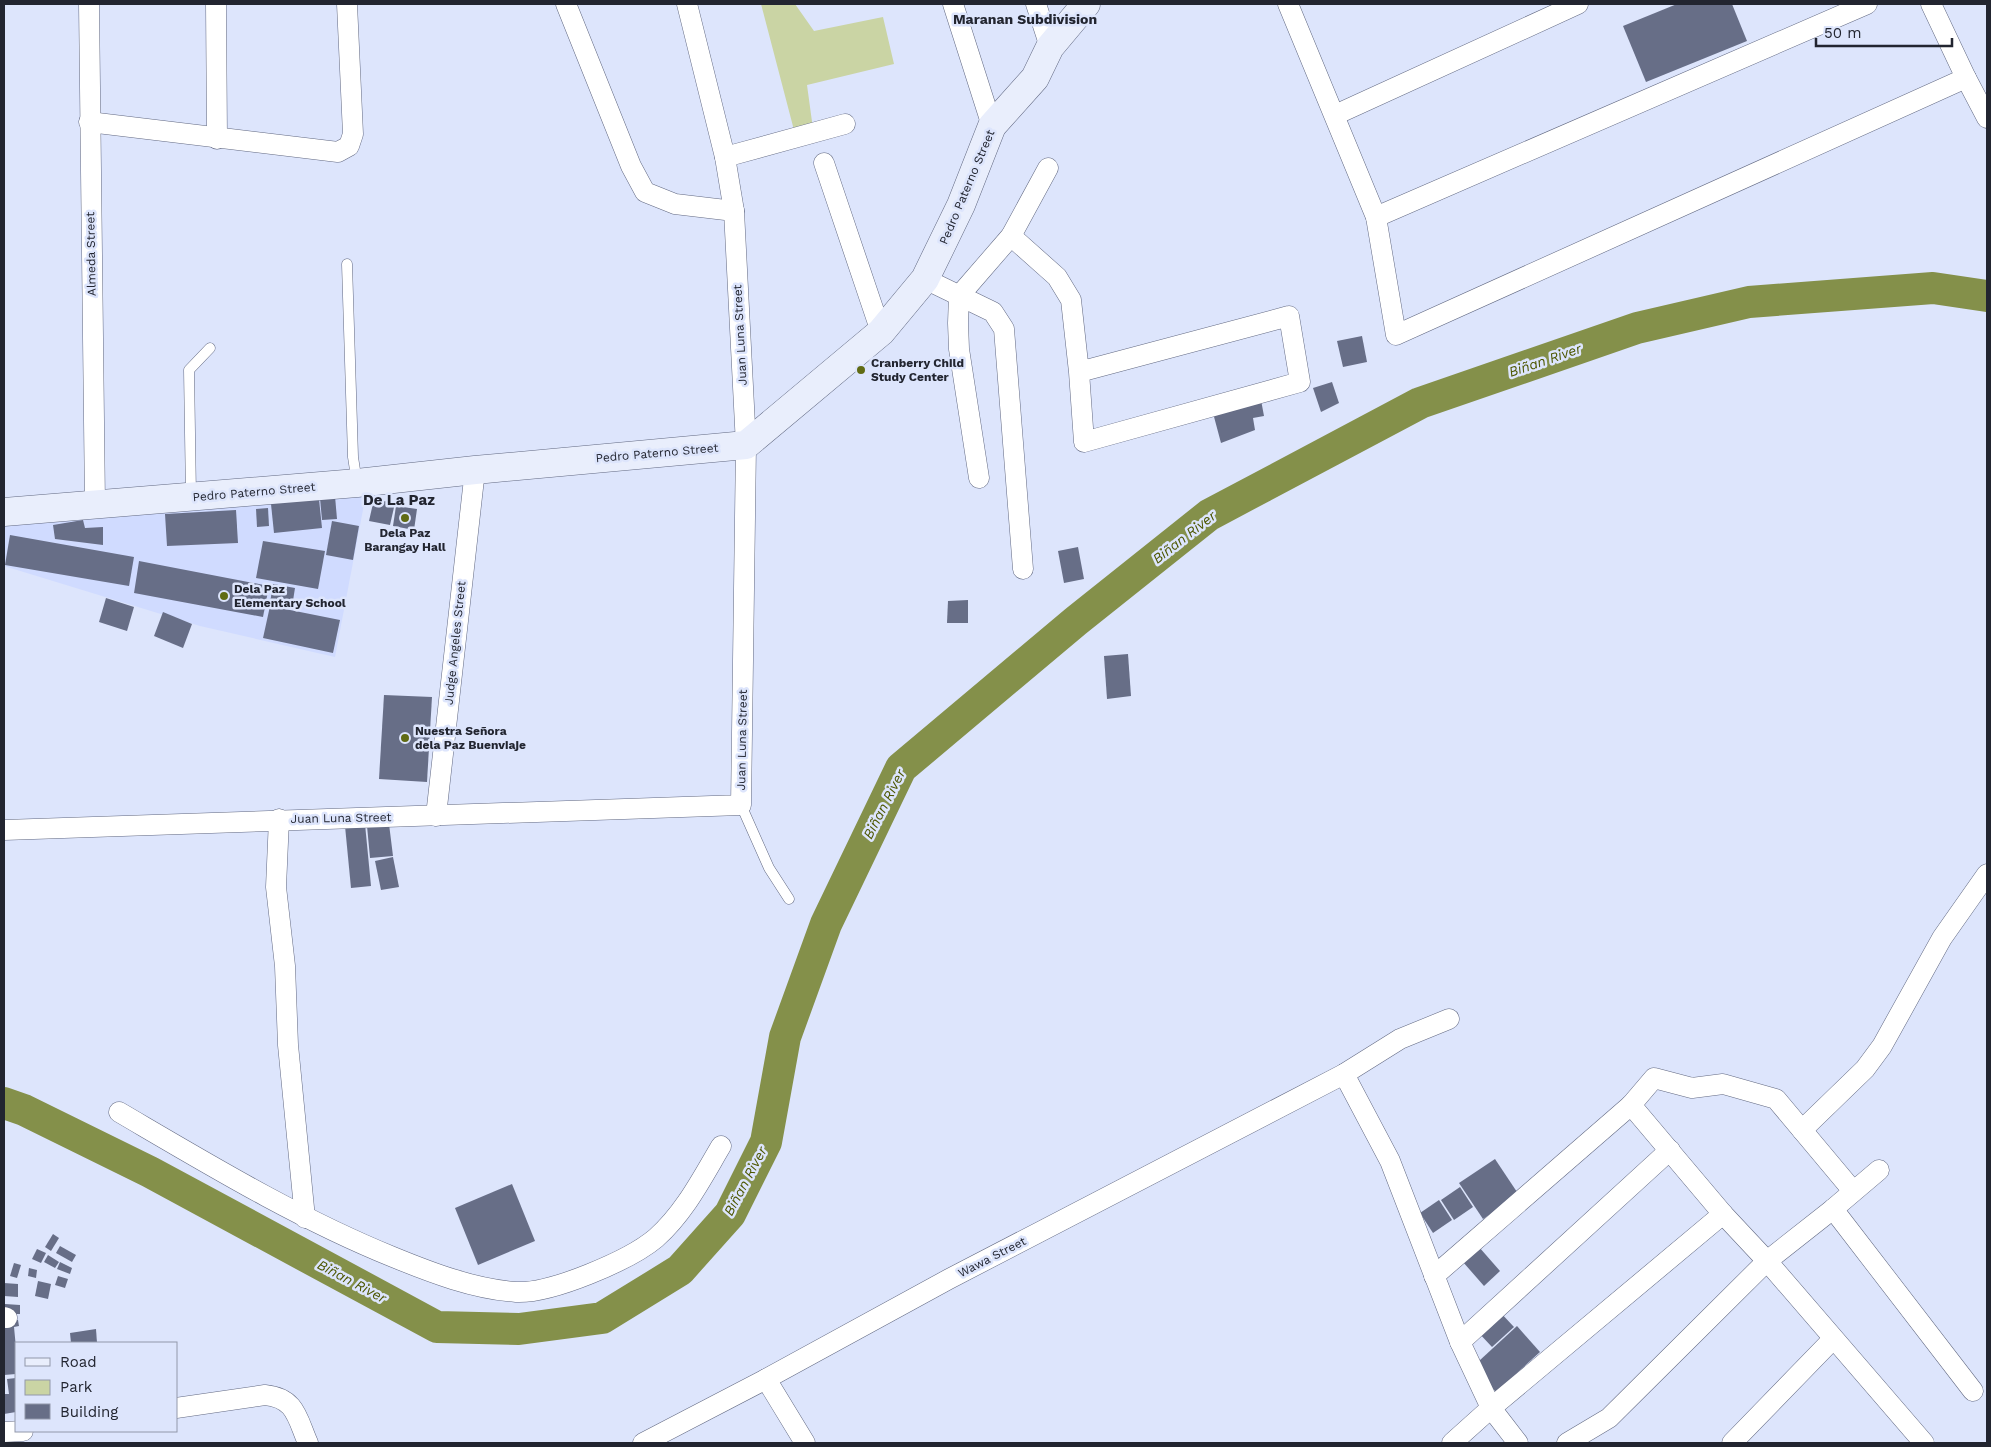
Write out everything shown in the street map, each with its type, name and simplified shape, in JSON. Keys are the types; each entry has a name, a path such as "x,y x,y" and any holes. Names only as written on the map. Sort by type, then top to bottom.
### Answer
{"street":[{"name":"Almeda Street","path":"88,4 95,504"},
{"path":"216,4 217,139"},
{"path":"89,122 217,139 338,152 349,146 353,134 346,4"},
{"path":"566,4 631,166 645,192 675,204 734,211"},
{"name":"Juan Luna Street","path":"4,830 280,819 436,816 741,805 746,445 734,211 725,157 687,4"},
{"path":"953,4 992,126"},
{"path":"1036,4 1050,47"},
{"name":"Pedro Paterno Street","path":"4,512 191,498 746,445 882,332 925,279 961,205 992,126 1035,78 1050,47 1086,4"},
{"path":"1288,4 1376,217 1396,335 1966,78"},
{"path":"1335,115 1578,4"},
{"path":"1376,217 1867,4"},
{"path":"1931,4 1987,118"},
{"path":"725,157 845,124"},
{"path":"824,163 882,332"},
{"path":"979,478 959,349 959,296 1011,236 1048,168"},
{"path":"1011,236 1057,277 1071,300 1084,442 1300,382 1289,316 1079,372"},
{"path":"925,279 993,312 1004,329 1023,569"},
{"name":"Judge Angeles Street","path":"436,816 475,470"},
{"path":"280,819 276,887 285,966 288,1045 305,1218"},
{"path":"1802,1130 1865,1069 1882,1046 1942,938 1987,874"},
{"name":"Wawa Street","path":"656,1441 958,1275 1344,1074 1400,1040 1449,1019"},
{"path":"1344,1074 1390,1161 1460,1342 1491,1408 1518,1443"},
{"path":"1434,1276 1631,1105 1654,1078 1692,1088 1723,1084 1776,1099 1853,1191"},
{"path":"1631,1105 1723,1214 1767,1261 1924,1443"},
{"path":"119,1112 305,1218 362,1244 422,1269 469,1284 518,1292 562,1285 636,1252 655,1238 686,1205 721,1146"},
{"path":"1460,1342 1670,1150"},
{"path":"1567,1443 1609,1418 1767,1261 1879,1170"},
{"path":"1833,1209 1974,1390"},
{"path":"1452,1443 1491,1408 1723,1214"},
{"path":"1732,1443 1833,1339"},
{"path":"766,1379 805,1443"},
{"path":"178,1408 265,1395 280,1397 292,1407 308,1443"}],"lane":[{"path":"347,264 353,457 356,483"},
{"path":"191,498 189,370 210,348"},
{"path":"741,805 769,868 789,899"}],"shaded area":[{"name":"Dela Paz Elementary School","path":"366,494 335,657 200,626 4,566 4,524"}],"green space":[{"path":"761,4 795,4 814,31 883,17 894,64 807,85 813,129 795,134"}],"building":[{"path":"1677,4 1732,4 1747,41 1646,82 1623,26"},
{"path":"1362,336 1367,362 1343,367 1337,341"},
{"path":"1332,382 1339,403 1321,412 1313,388"},
{"path":"1261,400 1264,416 1253,418 1255,430 1221,443 1213,413"},
{"path":"335,496 337,519 322,520 320,498"},
{"path":"319,499 322,528 274,533 271,504"},
{"path":"374,499 395,503 390,525 369,521"},
{"name":"Dela Paz Barangay Hall","path":"396,506 417,509 414,530 393,526"},
{"path":"268,508 269,526 257,527 256,509"},
{"path":"236,510 238,543 167,546 165,514"},
{"path":"83,520 85,528 103,527 103,545 55,539 53,525"},
{"path":"332,521 359,526 353,560 326,555"},
{"path":"10,535 134,557 129,586 5,565"},
{"path":"263,541 325,551 318,589 256,578"},
{"path":"1078,547 1084,579 1064,583 1058,551"},
{"path":"139,561 269,586 263,617 134,593"},
{"path":"273,584 295,588 292,607 270,603"},
{"path":"106,598 134,607 127,631 99,622"},
{"path":"968,600 968,623 947,623 948,601"},
{"path":"270,606 340,620 333,653 263,638"},
{"path":"163,612 192,624 183,648 154,636"},
{"path":"1128,654 1131,696 1107,699 1104,656"},
{"name":"Nuestra Señora dela Paz Buenviaje","path":"384,695 432,697 427,782 379,779"},
{"path":"365,824 371,886 351,888 345,826"},
{"path":"389,824 393,856 370,858 367,826"},
{"path":"393,857 399,887 381,890 375,861"},
{"path":"1495,1159 1519,1195 1483,1219 1459,1183"},
{"path":"512,1184 535,1241 478,1265 455,1208"},
{"path":"1460,1187 1473,1207 1454,1220 1441,1200"},
{"path":"1439,1200 1452,1220 1433,1233 1420,1213"},
{"path":"53,1234 59,1238 51,1251 45,1247"},
{"path":"60,1246 76,1255 72,1262 56,1253"},
{"path":"1479,1247 1500,1271 1484,1286 1463,1262"},
{"path":"37,1249 46,1253 41,1263 32,1259"},
{"path":"48,1255 59,1262 55,1268 44,1262"},
{"path":"60,1262 72,1268 70,1274 57,1269"},
{"path":"14,1263 21,1265 17,1278 10,1276"},
{"path":"29,1268 37,1270 36,1278 28,1276"},
{"path":"58,1276 68,1279 65,1288 55,1285"},
{"path":"38,1281 51,1284 48,1299 35,1296"},
{"path":"4,1283 18,1284 18,1297 4,1296"},
{"path":"5,1304 20,1305 20,1314 4,1314"},
{"path":"1499,1311 1514,1327 1492,1347 1477,1331"},
{"path":"4,1320 18,1320 19,1326 14,1327 15,1374 4,1375"},
{"path":"1517,1326 1540,1352 1496,1392 1484,1379 1479,1361"},
{"path":"96,1329 97,1342 71,1342 70,1333"},
{"path":"15,1378 15,1412 4,1414 4,1394 9,1394 7,1379"}],"waterway":[{"name":"Biñan River","path":"4,1103 24,1110 150,1172 437,1327 519,1329 602,1318 680,1270 730,1214 766,1142 785,1037 826,924 901,768 1076,621 1209,515 1420,403 1637,328 1749,302 1933,288 1987,296"}],"place":[{"name":"Cranberry Child Study Center","path":"861,370"},
{"name":"Dela Paz Barangay Hall","path":"405,518"},
{"name":"Dela Paz Elementary School","path":"224,596"},
{"name":"Nuestra Señora dela Paz Buenviaje","path":"405,738"}],"district":[{"name":"Maranan Subdivision","path":"1025,19"},
{"name":"De La Paz","path":"399,500"}]}
